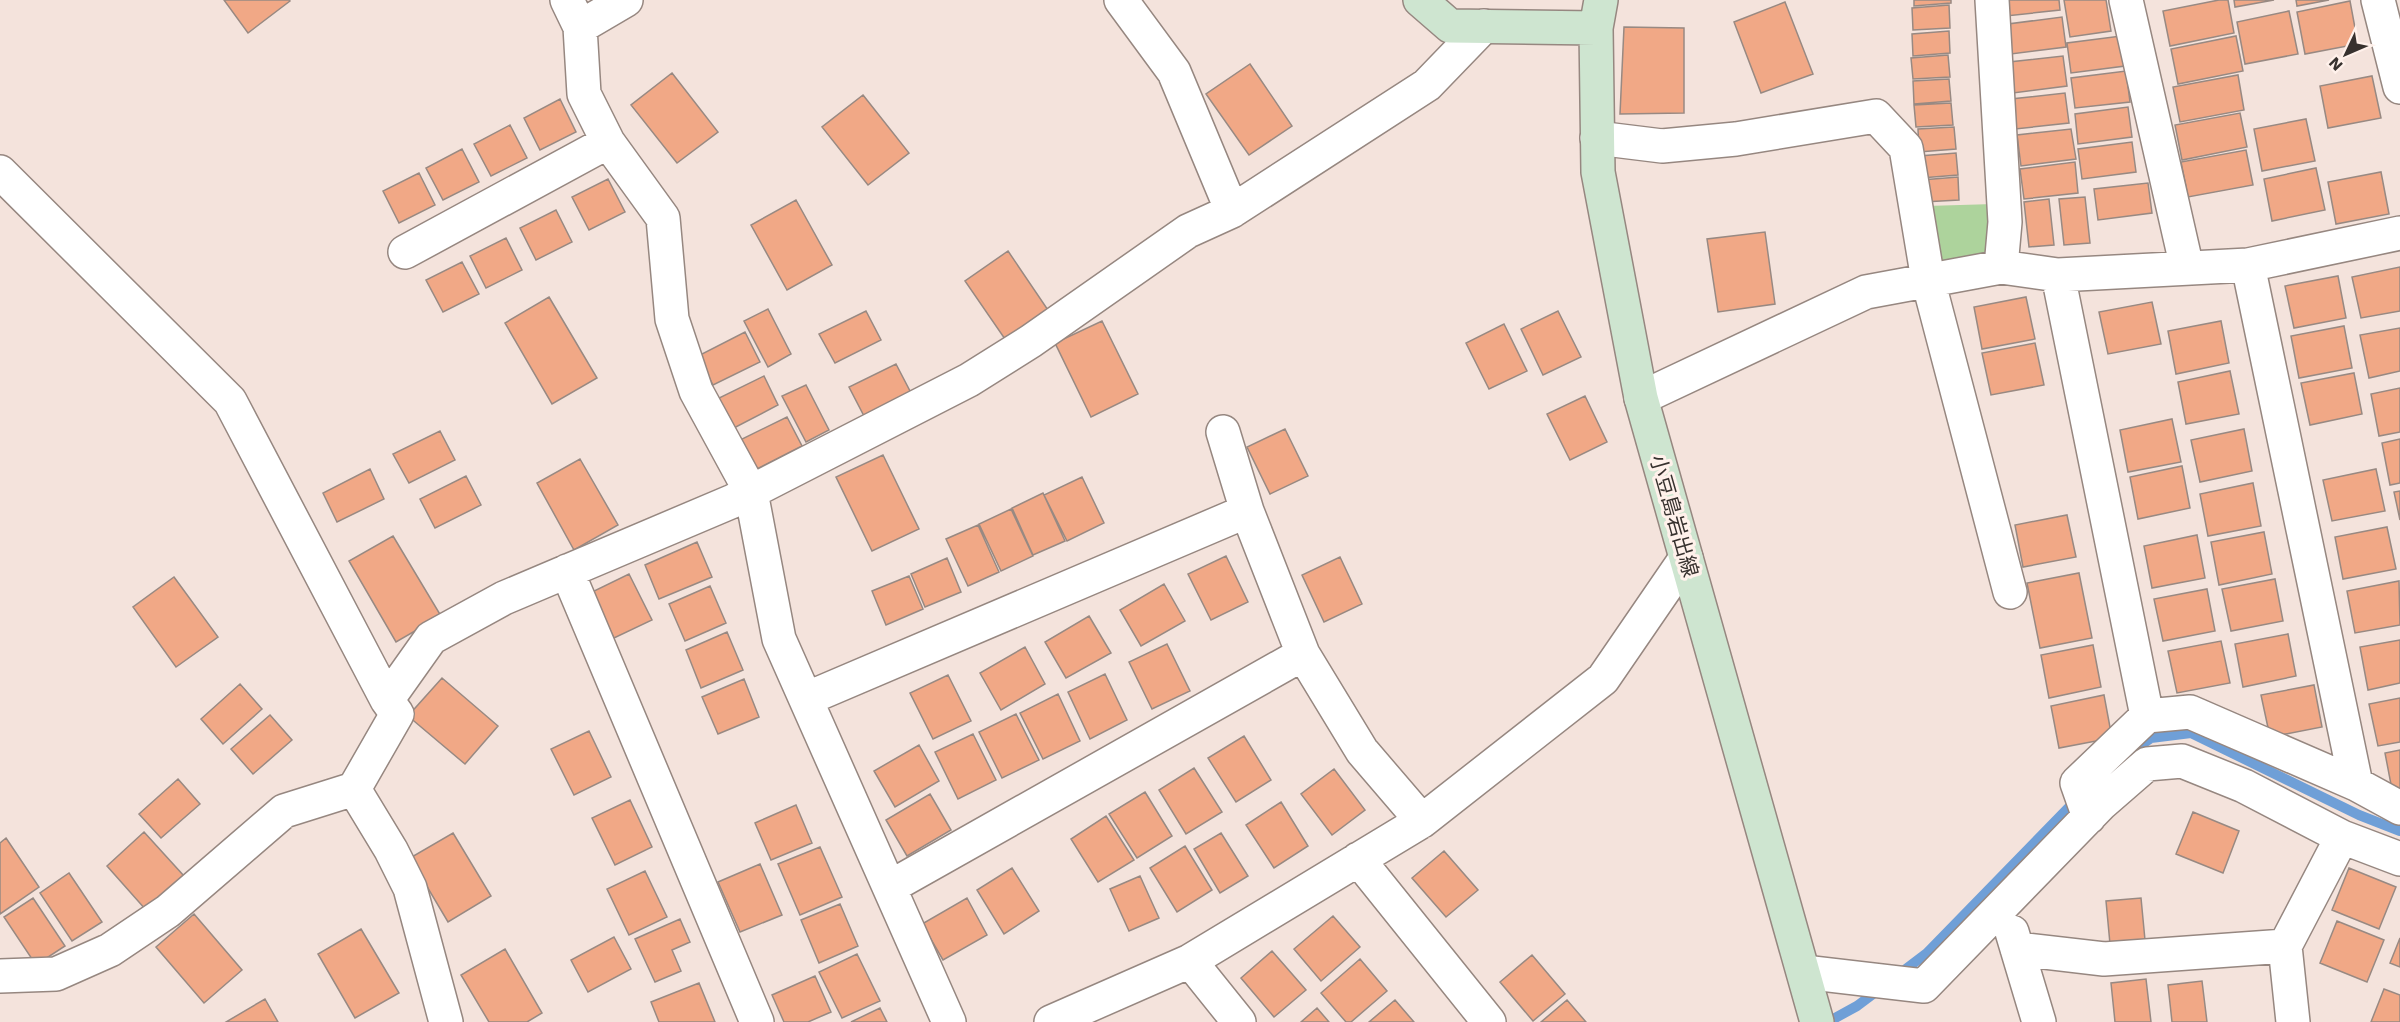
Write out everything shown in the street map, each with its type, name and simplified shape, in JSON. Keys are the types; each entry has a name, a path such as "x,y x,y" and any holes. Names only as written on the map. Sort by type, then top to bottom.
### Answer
{"main road":[{"path":"1420,0 1450,26 1484,26 1599,14"},
{"path":"1462,0 1484,26"},
{"name":"小豆島岩出線","path":"1599,14 1598,172 1641,398 1817,1022"}],"street":[{"path":"626,0 573,14 584,94 608,142 663,218 672,319 696,391 751,492 779,639 949,1022"},
{"path":"1121,0 1174,72 1232,211"},
{"path":"1992,0 2005,222 2001,267"},
{"path":"2126,0 2187,268"},
{"path":"2378,0 2400,87"},
{"path":"387,700 431,638 504,598 751,492 969,380 1031,341 1188,231 1232,211 1427,85 1484,26"},
{"path":"1597,138 1662,146 1736,139 1876,116 1906,148 1928,280 2010,592"},
{"path":"405,252 608,142"},
{"path":"0,172 230,401 387,700 397,714 354,789 284,812 168,911 110,951 56,974 0,976"},
{"path":"1641,398 1866,292 2001,267 2058,275 2248,265 2400,233"},
{"path":"2248,265 2356,784"},
{"path":"2058,275 2146,717"},
{"path":"1223,432 1247,511 1303,654 1362,751 1422,821"},
{"path":"806,699 1247,511"},
{"path":"1051,1022 1190,961 1422,821 1602,679 1686,558"},
{"path":"567,571 757,1022"},
{"path":"890,887 1303,654"},
{"path":"2089,817 2077,783 2146,717 2190,712 2356,784 2400,808"},
{"path":"1804,972 1924,986 2089,817 2147,764 2182,761 2244,786 2342,837 2400,859"},
{"path":"354,789 391,850 410,888 446,1022"},
{"path":"2293,1022 2285,946 2342,837"},
{"path":"1358,859 1488,1022"},
{"path":"2004,905 2039,1022"},
{"path":"2017,949 2104,959 2285,946"},
{"path":"1190,961 1239,1022"}],"green space":[{"path":"1994,204 1992,253 1934,264 1926,206"}],"building":[{"path":"224,0 289,0 290,1 248,33"},
{"path":"1914,0 1951,0 1951,3 1914,6"},
{"path":"2004,0 2059,0 2060,10 2006,16"},
{"path":"2064,0 2106,0 2111,31 2070,37"},
{"path":"2228,0 2234,33 2170,46 2163,11"},
{"path":"2234,0 2274,0 2235,7"},
{"path":"2296,0 2329,0 2297,6"},
{"path":"2350,1 2358,44 2305,54 2297,12"},
{"path":"1785,2 1813,74 1761,93 1734,22"},
{"path":"1949,5 1950,28 1913,30 1912,8"},
{"path":"2289,11 2298,54 2245,64 2237,22"},
{"path":"2062,17 2066,47 2011,54 2008,24"},
{"path":"1624,27 1684,28 1684,113 1620,114"},
{"path":"1949,31 1950,53 1913,56 1912,34"},
{"path":"2121,36 2125,66 2071,73 2067,43"},
{"path":"2236,36 2243,71 2178,84 2171,49"},
{"path":"1948,55 1950,77 1913,79 1911,58"},
{"path":"2063,56 2067,86 2013,93 2009,62"},
{"path":"1250,64 1292,126 1249,155 1206,94"},
{"path":"2126,71 2130,102 2075,108 2071,78"},
{"path":"672,73 718,132 677,163 631,105"},
{"path":"2238,75 2244,110 2180,122 2173,87"},
{"path":"2372,76 2381,118 2328,128 2320,86"},
{"path":"1949,79 1951,101 1914,104 1913,81"},
{"path":"2065,93 2069,123 2015,129 2011,99"},
{"path":"863,95 909,153 868,185 822,127"},
{"path":"560,99 576,132 540,150 524,118"},
{"path":"1951,103 1953,125 1916,127 1914,105"},
{"path":"2128,107 2132,137 2078,144 2075,114"},
{"path":"2240,113 2247,147 2182,160 2175,125"},
{"path":"2306,119 2315,161 2262,171 2254,129"},
{"path":"510,125 527,158 491,176 474,144"},
{"path":"1954,127 1956,149 1919,152 1918,129"},
{"path":"2071,129 2076,159 2021,166 2017,135"},
{"path":"2132,142 2136,172 2082,179 2078,149"},
{"path":"462,149 479,182 443,200 426,168"},
{"path":"2246,150 2253,185 2188,197 2181,162"},
{"path":"1956,153 1958,175 1921,178 1919,156"},
{"path":"2075,162 2078,193 2024,199 2020,169"},
{"path":"2316,168 2325,210 2272,221 2264,179"},
{"path":"2381,172 2389,214 2336,224 2328,182"},
{"path":"419,173 435,205 399,223 383,191"},
{"path":"1958,177 1959,200 1923,202 1921,180"},
{"path":"608,179 625,212 589,230 572,197"},
{"path":"2148,183 2152,213 2098,220 2094,189"},
{"path":"2085,197 2090,243 2064,245 2059,199"},
{"path":"2049,199 2054,245 2029,247 2024,202"},
{"path":"796,200 832,265 787,290 751,225"},
{"path":"556,210 572,242 536,260 520,228"},
{"path":"1765,232 1775,304 1718,312 1707,239"},
{"path":"506,238 522,270 486,288 470,256"},
{"path":"1008,251 1050,313 1007,342 965,281"},
{"path":"462,262 479,294 443,312 426,280"},
{"path":"2400,267 2400,311 2361,318 2352,277"},
{"path":"2338,276 2346,318 2294,328 2285,286"},
{"path":"549,297 597,378 552,404 505,323"},
{"path":"2026,297 2035,339 1982,349 1974,307"},
{"path":"2152,302 2161,344 2108,354 2099,312"},
{"path":"768,309 791,354 768,367 744,321"},
{"path":"866,311 881,340 835,363 819,334"},
{"path":"1558,311 1581,357 1543,375 1521,329"},
{"path":"1102,321 1138,394 1091,417 1055,343"},
{"path":"2221,321 2229,363 2176,374 2168,331"},
{"path":"1504,324 1527,371 1489,389 1466,343"},
{"path":"2344,326 2352,368 2299,378 2291,336"},
{"path":"2400,328 2400,371 2369,378 2360,335"},
{"path":"745,332 760,362 713,385 698,356"},
{"path":"2035,343 2044,385 1991,395 1982,353"},
{"path":"896,364 911,393 864,416 849,387"},
{"path":"2230,371 2239,414 2186,424 2178,382"},
{"path":"2354,373 2362,414 2310,425 2301,383"},
{"path":"764,376 778,405 732,429 717,399"},
{"path":"806,385 829,430 806,442 782,396"},
{"path":"2400,388 2400,432 2379,436 2371,394"},
{"path":"1585,396 1607,442 1570,460 1547,414"},
{"path":"787,417 802,446 755,470 740,440"},
{"path":"2172,419 2181,462 2128,472 2120,430"},
{"path":"1285,429 1308,476 1270,494 1247,447"},
{"path":"2244,429 2252,471 2200,482 2191,440"},
{"path":"440,431 455,460 409,483 393,454"},
{"path":"2400,439 2400,483 2390,485 2382,443"},
{"path":"883,455 919,529 872,551 836,477"},
{"path":"580,459 618,525 574,550 537,483"},
{"path":"2182,466 2190,508 2138,519 2130,477"},
{"path":"370,469 384,499 337,522 323,493"},
{"path":"2376,469 2385,511 2332,521 2323,480"},
{"path":"466,476 481,505 435,528 420,499"},
{"path":"1082,477 1104,523 1067,541 1044,495"},
{"path":"2253,483 2261,526 2208,536 2200,494"},
{"path":"2400,491 2400,520 2394,492"},
{"path":"1043,493 1065,541 1033,555 1012,508"},
{"path":"1011,509 1033,556 1001,571 979,524"},
{"path":"2067,515 2076,557 2023,567 2015,525"},
{"path":"978,525 999,572 968,586 946,539"},
{"path":"2387,527 2396,569 2343,579 2335,537"},
{"path":"2264,532 2272,574 2219,585 2211,542"},
{"path":"2197,535 2205,578 2152,588 2144,546"},
{"path":"393,536 441,616 396,642 349,561"},
{"path":"697,542 712,577 659,599 645,565"},
{"path":"1226,556 1248,602 1211,620 1188,574"},
{"path":"1340,557 1362,604 1324,622 1302,575"},
{"path":"947,558 961,592 925,607 911,574"},
{"path":"2079,573 2092,638 2040,648 2027,583"},
{"path":"629,574 652,620 614,638 592,592"},
{"path":"909,576 923,609 886,625 872,591"},
{"path":"174,577 218,637 176,667 133,607"},
{"path":"2275,579 2283,621 2231,631 2222,589"},
{"path":"2399,581 2400,625 2355,633 2347,591"},
{"path":"1164,584 1185,621 1141,646 1120,610"},
{"path":"710,586 726,623 685,641 669,604"},
{"path":"2207,589 2215,631 2163,641 2154,599"},
{"path":"1089,616 1111,653 1066,678 1045,642"},
{"path":"727,632 743,670 701,688 686,650"},
{"path":"2288,634 2296,676 2243,687 2235,644"},
{"path":"2400,640 2400,683 2368,690 2360,647"},
{"path":"2221,641 2230,683 2177,693 2168,651"},
{"path":"1167,644 1190,691 1152,709 1129,662"},
{"path":"2093,645 2101,687 2049,698 2041,655"},
{"path":"1025,647 1045,684 1001,710 980,673"},
{"path":"1105,674 1127,720 1090,739 1068,692"},
{"path":"948,675 971,721 933,739 910,693"},
{"path":"442,678 498,726 465,764 408,716"},
{"path":"744,679 759,717 718,734 702,697"},
{"path":"240,684 262,709 223,744 201,719"},
{"path":"2314,685 2322,727 2270,737 2261,695"},
{"path":"1058,694 1080,741 1043,759 1020,713"},
{"path":"2104,695 2112,738 2059,748 2051,706"},
{"path":"2400,698 2400,742 2378,746 2369,704"},
{"path":"1016,714 1039,760 1002,778 979,732"},
{"path":"270,715 292,740 253,774 231,749"},
{"path":"589,731 611,777 574,795 551,749"},
{"path":"973,734 996,780 958,799 935,752"},
{"path":"1244,736 1271,780 1236,802 1208,758"},
{"path":"919,745 939,781 895,807 874,771"},
{"path":"2400,750 2400,794 2393,795 2385,753"},
{"path":"1194,768 1222,812 1186,834 1159,790"},
{"path":"1334,769 1365,810 1332,835 1301,794"},
{"path":"178,779 200,804 161,838 139,814"},
{"path":"1145,792 1172,836 1137,858 1109,814"},
{"path":"930,794 951,830 907,856 886,820"},
{"path":"630,800 652,847 615,865 592,818"},
{"path":"1281,802 1308,846 1274,868 1246,825"},
{"path":"796,805 812,843 771,860 755,823"},
{"path":"2193,812 2239,831 2223,873 2176,854"},
{"path":"1106,816 1134,860 1098,882 1071,839"},
{"path":"144,832 184,876 146,910 107,866"},
{"path":"453,833 491,896 448,922 410,858"},
{"path":"1221,833 1248,876 1220,893 1194,849"},
{"path":"6,838 39,887 0,914 0,843"},
{"path":"1185,846 1212,890 1177,912 1150,868"},
{"path":"820,847 842,897 800,915 778,864"},
{"path":"1444,851 1478,890 1446,917 1412,878"},
{"path":"760,864 782,915 740,932 718,882"},
{"path":"1012,868 1039,911 1004,934 977,890"},
{"path":"2349,868 2396,887 2379,929 2332,910"},
{"path":"645,871 667,917 629,935 607,889"},
{"path":"69,873 102,922 72,941 40,893"},
{"path":"1140,876 1159,918 1129,931 1110,889"},
{"path":"33,898 65,946 36,965 4,917"},
{"path":"967,898 987,935 943,960 922,924"},
{"path":"2141,898 2145,940 2110,944 2106,901"},
{"path":"840,904 858,946 819,963 801,920"},
{"path":"194,914 242,970 204,1003 156,947"},
{"path":"1333,916 1360,947 1321,981 1294,949"},
{"path":"680,919 690,942 672,950 681,971 655,982 635,939"},
{"path":"2337,921 2384,940 2367,982 2320,963"},
{"path":"361,929 399,993 355,1018 318,954"},
{"path":"614,937 631,969 588,992 571,960"},
{"path":"2400,938 2400,967 2390,963"},
{"path":"505,949 542,1013 527,1022 489,1022 461,975"},
{"path":"1272,951 1306,990 1274,1017 1241,978"},
{"path":"857,954 880,1001 842,1018 819,972"},
{"path":"1532,955 1565,994 1533,1021 1500,982"},
{"path":"1360,959 1387,991 1351,1022 1346,1022 1321,993"},
{"path":"815,976 831,1012 808,1022 784,1022 772,995"},
{"path":"2146,979 2151,1022 2115,1022 2111,983"},
{"path":"2202,981 2207,1022 2172,1022 2168,985"},
{"path":"699,983 715,1022 659,1022 651,1002"},
{"path":"2384,989 2400,995 2400,1022 2371,1022"},
{"path":"265,999 278,1022 226,1022"},
{"path":"1395,1000 1414,1022 1369,1022"},
{"path":"1567,1000 1586,1022 1541,1022"},
{"path":"880,1008 887,1022 851,1022"},
{"path":"1317,1008 1329,1022 1301,1022"}],"waterway":[{"path":"2129,753 2151,738 2191,733 2359,815 2400,831"},
{"path":"1898,975 1927,953 2077,799"},
{"path":"1828,1022 1857,1006 1881,988"}]}
